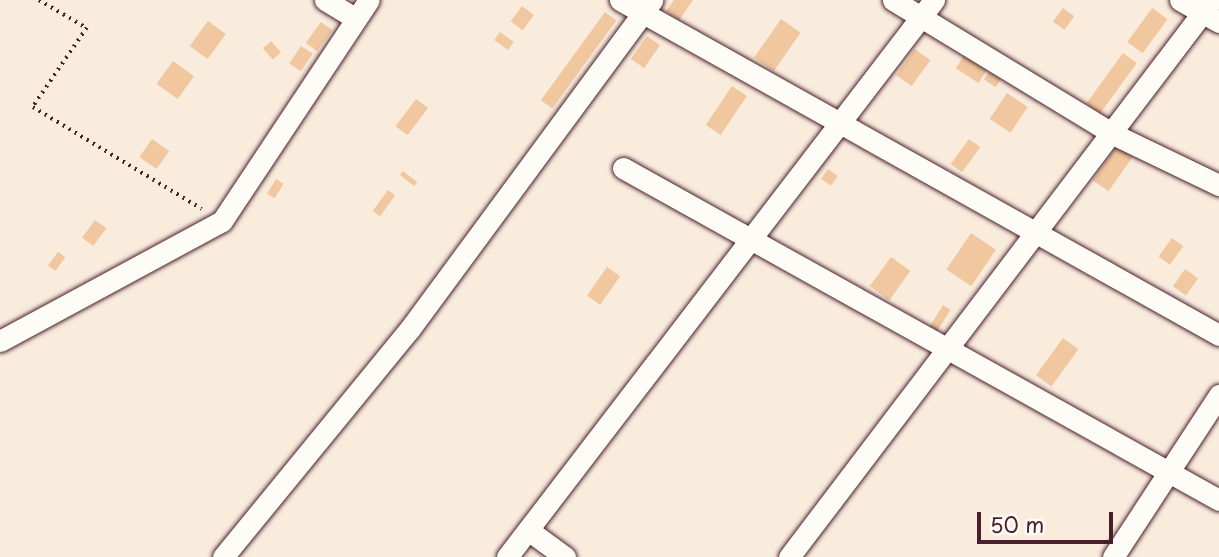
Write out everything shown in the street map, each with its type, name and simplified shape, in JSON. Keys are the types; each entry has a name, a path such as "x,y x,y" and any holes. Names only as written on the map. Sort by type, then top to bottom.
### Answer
{"street":[{"path":"325,0 355,18"},
{"path":"0,341 222,221 369,0"},
{"path":"620,0 647,6 841,127 1219,335"},
{"path":"893,0 928,8 1114,134 1219,185"},
{"path":"789,557 1211,12 1180,0"},
{"path":"223,557 409,330 647,6"},
{"path":"507,557 750,240 841,127 928,8"},
{"path":"623,169 1219,500"},
{"path":"1113,557 1219,395"},
{"path":"528,530 565,557"}],"path":[{"path":"39,0 87,28 33,107 222,221"}],"building":[{"path":"674,0 693,0 679,20 666,11"},
{"path":"522,6 534,15 523,30 511,21"},
{"path":"1063,8 1074,16 1064,30 1053,22"},
{"path":"1152,8 1167,19 1143,53 1127,42"},
{"path":"605,12 616,20 552,108 541,100"},
{"path":"781,19 801,33 774,71 754,58"},
{"path":"208,21 226,34 208,59 190,46"},
{"path":"321,22 332,30 317,51 306,43"},
{"path":"500,32 514,42 508,50 494,40"},
{"path":"647,36 660,45 644,68 631,59"},
{"path":"271,41 281,52 273,60 263,48"},
{"path":"301,46 313,54 301,71 289,63"},
{"path":"915,49 930,60 912,86 896,75"},
{"path":"1123,53 1137,63 1100,113 1087,103"},
{"path":"965,54 988,69 978,83 956,68"},
{"path":"173,61 194,76 178,99 157,84"},
{"path":"989,72 1001,80 996,87 984,79"},
{"path":"732,86 747,96 721,135 706,125"},
{"path":"1007,93 1028,107 1010,133 990,119"},
{"path":"416,99 428,108 408,135 396,126"},
{"path":"152,139 169,151 157,169 139,157"},
{"path":"969,139 980,147 962,172 951,164"},
{"path":"1117,146 1133,157 1108,191 1093,180"},
{"path":"828,169 838,176 831,186 821,179"},
{"path":"403,171 417,182 414,186 400,175"},
{"path":"276,179 284,184 275,198 267,193"},
{"path":"388,190 395,195 380,216 373,211"},
{"path":"95,220 106,228 93,246 82,238"},
{"path":"971,233 996,250 971,286 946,269"},
{"path":"1172,238 1183,246 1170,265 1158,257"},
{"path":"58,252 65,257 55,271 48,266"},
{"path":"891,257 910,271 889,300 870,286"},
{"path":"607,267 620,276 600,305 587,296"},
{"path":"1185,269 1198,278 1186,295 1173,286"},
{"path":"943,305 951,310 936,333 929,328"},
{"path":"1063,338 1078,349 1051,386 1036,375"}]}
